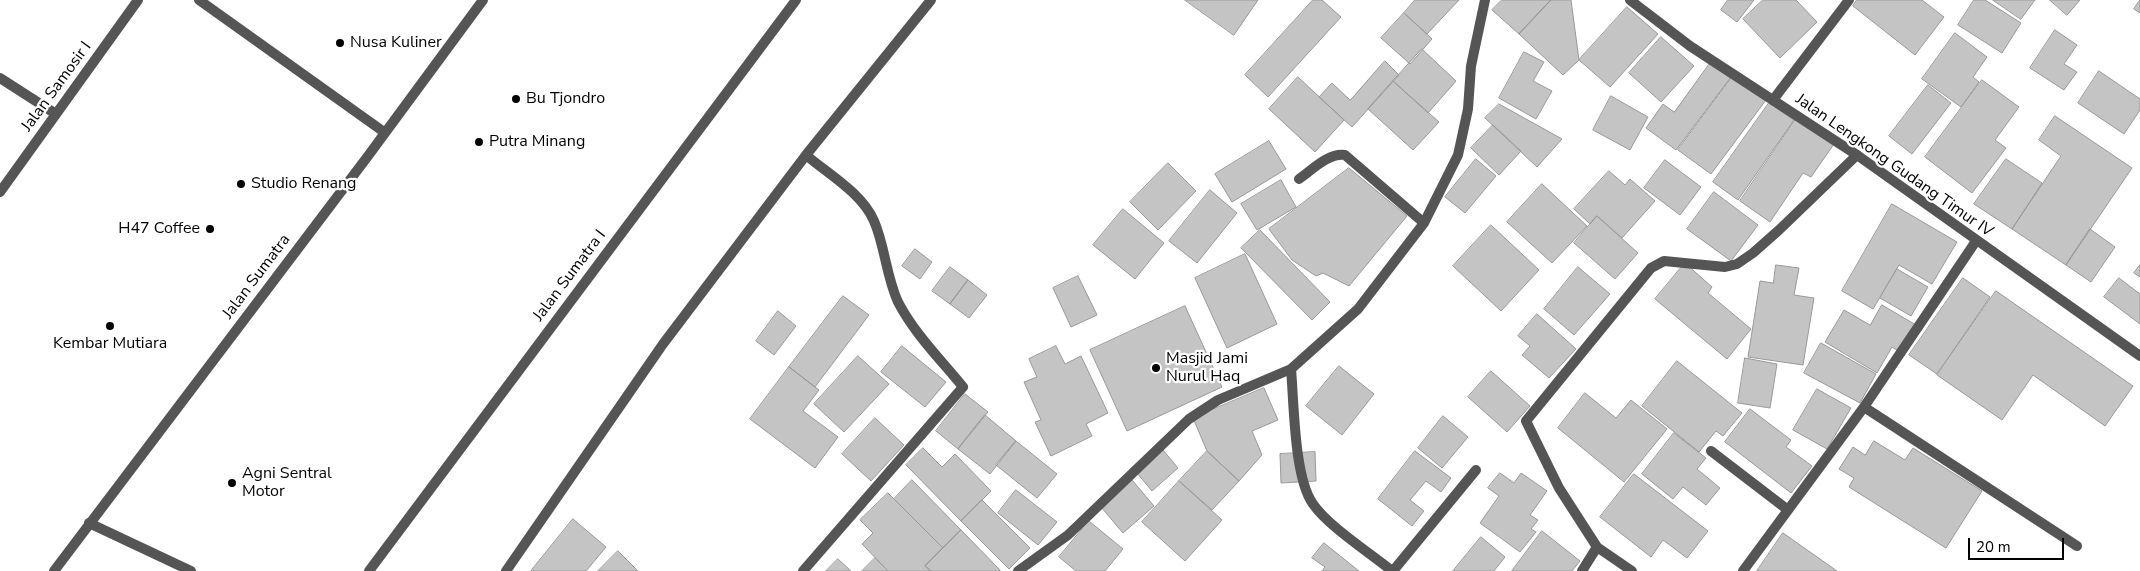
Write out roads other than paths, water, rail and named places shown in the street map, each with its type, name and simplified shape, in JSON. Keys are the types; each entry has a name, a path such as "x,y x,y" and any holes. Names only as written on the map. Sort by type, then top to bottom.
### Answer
{"street":[{"name":"Jalan Samosir I","path":"0,192 138,0"},
{"path":"199,0 384,132"},
{"name":"Jalan Sumatra","path":"54,571 483,0"},
{"name":"Jalan Sumatra I","path":"368,571 796,0"},
{"path":"506,571 663,344 806,155 930,0"},
{"path":"1018,571 1068,535 1189,418 1218,400 1291,369 1358,309 1424,223 1458,155 1468,109 1471,66 1485,0"},
{"name":"Jalan Lengkong Gudang Timur IV","path":"1630,0 1690,46 1857,155 2140,356"},
{"path":"1773,100 1849,0"},
{"path":"0,78 56,114"},
{"path":"1299,179 1329,157 1338,154 1345,155 1357,163 1424,223"},
{"path":"803,571 963,387 912,323 898,301 874,221 866,208 853,194 806,155"},
{"path":"1632,571 1597,547 1559,488 1526,421 1652,268 1664,261 1725,267 1737,264 1752,254 1857,155"},
{"path":"1743,571 1864,407 1976,241"},
{"path":"1291,369 1300,470 1305,489 1312,503 1322,515 1392,571 1476,470"},
{"path":"1864,407 2077,546"},
{"path":"1711,451 1788,510"},
{"path":"89,524 191,571"},
{"path":"1582,571 1597,547"}],"place":[{"name":"Nusa Kuliner","path":"340,43"},
{"name":"Bu Tjondro","path":"516,99"},
{"name":"Putra Minang","path":"479,142"},
{"name":"Studio Renang","path":"241,184"},
{"name":"H47 Coffee","path":"210,229"},
{"name":"Kembar Mutiara","path":"110,326"},
{"name":"Masjid Jami Nurul Haq","path":"1156,368"},
{"name":"Agni Sentral Motor","path":"232,483"}]}
